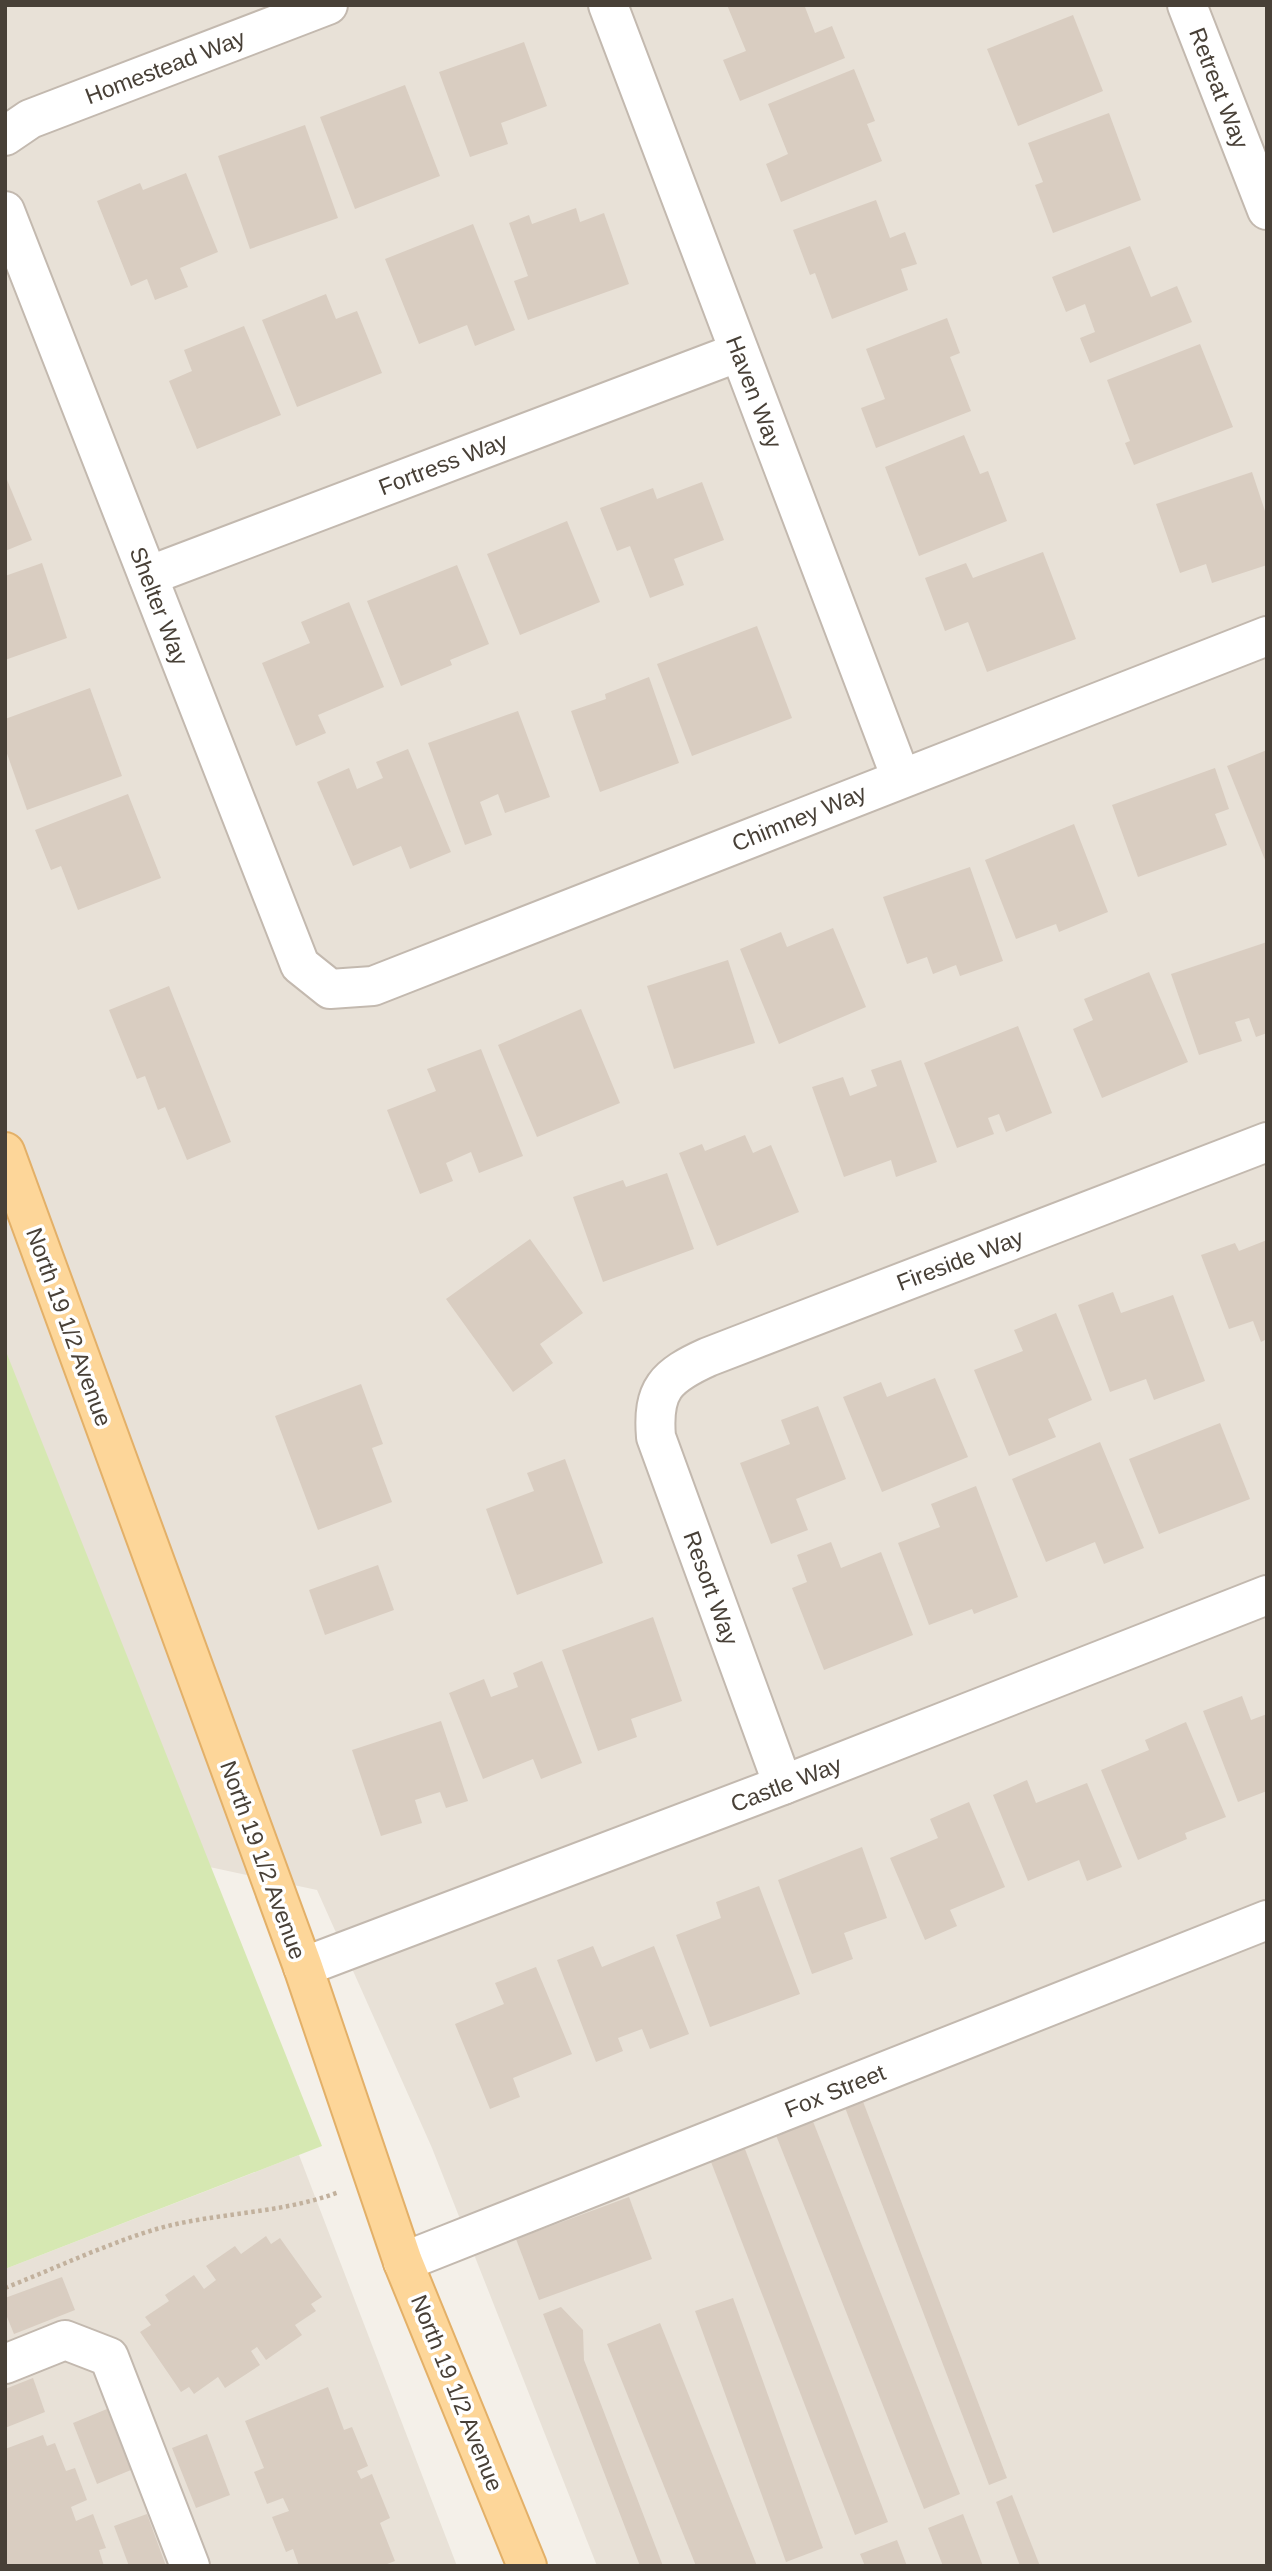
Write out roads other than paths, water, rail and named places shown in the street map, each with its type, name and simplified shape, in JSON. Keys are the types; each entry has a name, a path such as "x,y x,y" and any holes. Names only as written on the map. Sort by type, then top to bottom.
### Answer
{"main road":[{"name":"North 19 1/2 Avenue","path":"5,1152 303,1967 403,2262 527,2566"}],"street":[{"name":"Homestead Way","path":"5,136 30,119 328,5"},
{"name":"Haven Way","path":"608,5 901,778"},
{"name":"Retreat Way","path":"1187,5 1257,157 1267,210"},
{"name":"Shelter Way","path":"5,211 300,965 330,989"},
{"name":"Fortress Way","path":"148,576 739,352"},
{"name":"Chimney Way","path":"330,989 373,986 1267,636"},
{"name":"Fireside Way","path":"661,1389 681,1369 708,1357 1267,1142"},
{"name":"Resort Way","path":"661,1389 654,1413 656,1437 783,1785"},
{"name":"Castle Way","path":"303,1967 783,1785 1267,1595"},
{"name":"Fox Street","path":"403,2262 1267,1920"},
{"path":"5,2364 65,2340 109,2357 190,2566"}]}
